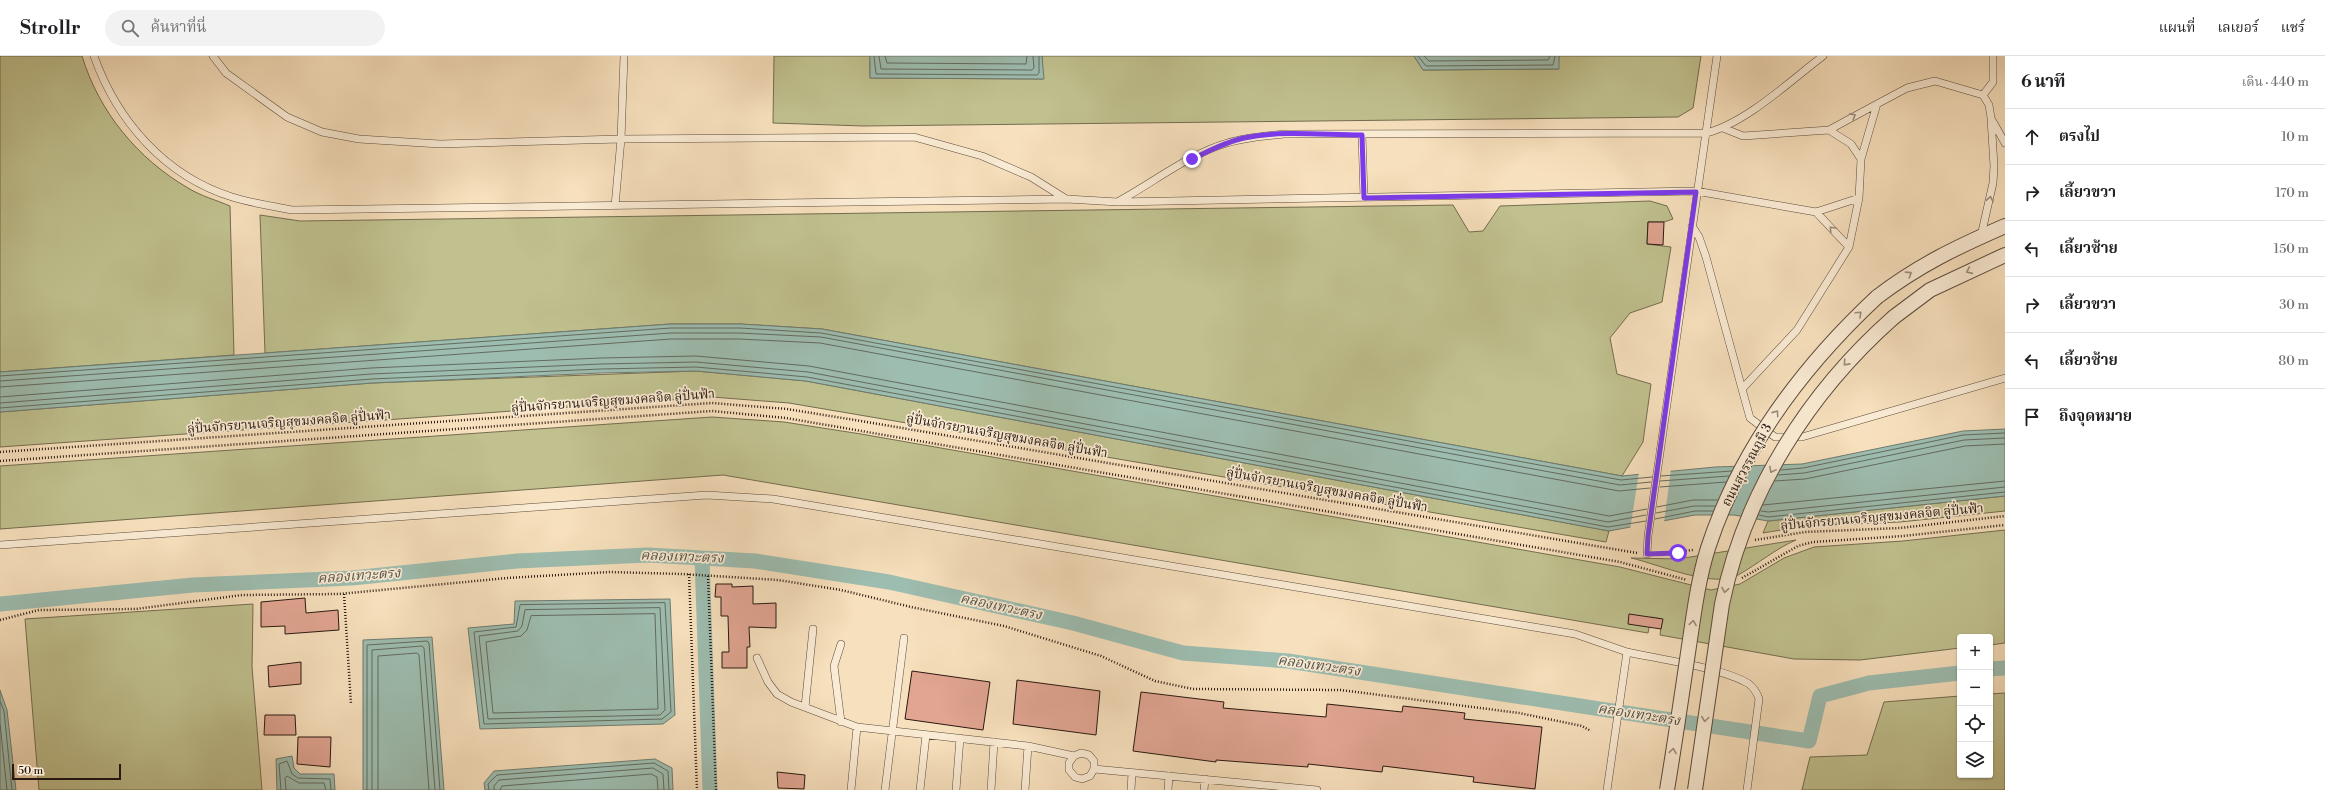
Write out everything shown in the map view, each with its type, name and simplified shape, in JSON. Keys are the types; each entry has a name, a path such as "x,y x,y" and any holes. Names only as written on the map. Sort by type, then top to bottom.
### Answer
{"street":[{"name":"ถนนสุวรรณภูมิ 3","path":"1667,790 1699,584 1708,548 1720,516 1761,435 1794,387 1829,344 1878,297 1901,279 1940,255 2005,226"},
{"name":"ถนนสุวรรณภูมิ 3","path":"1695,790 1722,604 1728,576 1742,531 1782,450 1812,406 1848,361 1910,303 1930,290 2005,255"}],"lane":[{"path":"94,56 100,72 124,118 154,151 191,180 232,197 292,210 1067,200 1118,202 1696,192 1816,212 1859,198"},
{"path":"213,56 226,73 287,117 322,132 359,139 440,144 621,139 914,137 982,156 1031,177 1067,200"},
{"path":"614,206 621,139 624,56"},
{"path":"1647,554 1648,536 1696,192 1717,56"},
{"path":"1118,202 1192,159 1232,142 1284,134 1706,133 1723,128 1742,117 1823,56"},
{"path":"1983,95 1993,82 1993,56"},
{"path":"1723,128 1743,136 1829,130 1907,88 1935,81 1983,95 1989,105 1991,118 1993,183 1980,237"},
{"path":"1742,389 1797,330 1849,247 1859,198 1861,159 1877,104"},
{"path":"1991,118 2005,143"},
{"path":"1829,130 1850,144 1861,159"},
{"path":"1362,135 1364,198"},
{"path":"1816,212 1849,247"},
{"path":"1692,226 1699,237 1706,257 1750,418 1775,437 1802,437 2005,378"},
{"path":"1990,262 2005,264"},
{"path":"0,545 707,495 773,498 1575,634 1627,652 1730,675 1749,684 1756,692 1759,699 1751,748 1747,790"},
{"path":"805,707 814,629"},
{"path":"886,790 904,638"},
{"path":"841,644 834,666 841,722"},
{"path":"1607,790 1625,676 1627,652"},
{"path":"757,658 768,682 777,694 841,722 857,727 1028,746 1074,756"},
{"path":"851,790 857,727"},
{"path":"920,790 926,734"},
{"path":"956,790 960,738"},
{"path":"991,790 994,742"},
{"path":"1025,790 1028,746"},
{"path":"1081,753 1089,755 1094,761 1094,769 1090,776 1082,779 1074,777 1069,770 1069,763 1074,756 1081,753"},
{"path":"1094,769 1318,790"},
{"path":"1131,790 1132,773"},
{"path":"1168,790 1169,776"},
{"path":"1204,790 1205,779"}],"path":[{"name":"ลู่ปั่นจักรยานเจริญสุขมงคลจิต ลู่ปั่นฟ้า","path":"0,452 712,403 787,409 832,416 1647,554 1678,553 1700,549"},
{"path":"0,461 712,411 793,419 1620,562 1689,580"},
{"name":"ลู่ปั่นจักรยานเจริญสุขมงคลจิต ลู่ปั่นฟ้า","path":"1750,540 1805,532 1900,528 2005,516"},
{"path":"1738,580 1798,546 1812,542 1903,536 2005,525"},
{"path":"0,620 40,610 136,608 242,595 344,594 507,578 610,572 689,574 778,580 841,590 911,607 1004,626 1101,656 1155,681 1193,689 1341,690 1519,713 1582,726 1591,731"},
{"path":"689,574 697,790"},
{"path":"708,576 716,790"},
{"path":"344,594 351,704"}],"green space":[{"path":"0,56 82,56 89,77 110,115 137,148 153,163 188,188 203,196 230,206 234,355 0,372"},
{"path":"774,56 870,56 870,78 1043,79 1042,56 1414,56 1423,70 1558,69 1559,56 1701,56 1693,108 1678,117 863,126 773,123"},
{"path":"1650,201 1667,206 1673,219 1664,222 1648,222 1647,244 1671,247 1662,302 1630,313 1610,338 1617,374 1651,384 1643,442 1622,476 822,329 740,324 671,324 265,353 260,215 300,221 1453,205 1469,232 1483,231 1500,206"},
{"path":"696,371 806,381 1609,531 1606,542 789,403 712,397 0,447 0,412 372,383"},
{"path":"712,417 784,422 861,434 1620,567 1711,590 1740,584 1784,558 1814,547 1903,541 2005,530 2005,643 1993,645 1993,634 1957,634 1957,648 1860,660 1794,659 1660,635 1662,619 1651,617 1648,633 723,475 0,529 0,466"},
{"path":"2005,496 2005,511 1900,522 1805,526 1763,533 1768,521"},
{"path":"1796,540 1738,575 1728,579 1715,579 1686,574 1631,558 1678,559"},
{"path":"253,604 252,667 262,790 39,790 25,619"},
{"path":"2005,693 2005,790 1802,790 1810,757 1867,755 1884,702 1957,696 1957,778 1993,778 1993,694"}],"water":[{"path":"870,56 1042,56 1044,79 870,78"},
{"path":"1414,56 1559,56 1559,69 1423,70"},
{"path":"671,324 740,324 822,329 1622,476 1715,467 1802,464 1963,431 2005,429 2005,496 1768,521 1734,515 1695,515 1609,531 806,381 696,371 601,373 372,383 0,412 0,372"},
{"path":"670,599 675,715 663,724 480,729 468,628 514,624 515,601"},
{"path":"432,637 444,790 363,790 363,640"},
{"path":"0,690 7,710 16,790 0,790"},
{"path":"292,756 294,768 300,774 334,774 335,790 277,790 276,759"},
{"path":"655,759 672,768 673,790 485,790 484,783 494,771"}],"pier":[{"path":"1671,469 1664,523 1630,530 1639,472"}],"building":[{"path":"1648,222 1664,222 1663,245 1647,244"},
{"path":"716,584 732,584 732,587 753,586 753,604 776,603 776,628 749,627 750,647 747,647 747,668 722,668 722,652 729,652 728,616 721,616 721,597 715,597"},
{"path":"305,598 306,613 338,610 339,630 285,634 285,626 261,627 261,602"},
{"path":"1629,614 1663,619 1661,629 1628,624"},
{"path":"301,662 301,684 269,687 268,666"},
{"path":"912,671 990,682 983,730 905,719"},
{"path":"1017,680 1100,691 1096,735 1013,724"},
{"path":"1141,692 1224,702 1223,708 1326,717 1327,704 1402,712 1403,706 1465,713 1464,719 1542,727 1535,789 1473,782 1474,777 1383,766 1382,772 1308,764 1308,767 1216,760 1216,762 1133,751"},
{"path":"265,715 295,715 296,735 264,735"},
{"path":"298,737 331,737 330,767 297,764"},
{"path":"777,772 805,775 804,789 778,788"}],"waterway":[{"name":"คลองเทวะตรง","path":"0,604 193,585 352,578 517,561 648,555 755,561 889,582 1073,623 1183,653 1288,661 1809,741 1820,696 1869,683 1957,673"},
{"path":"702,558 710,790"},
{"name":"คลองเทวะตรง","path":"1993,669 2005,668"}],"route":[{"path":"1192,159 1225,143 1245,138 1284,134 1362,135 1364,198 1696,192 1648,536 1647,554 1678,553"}]}
